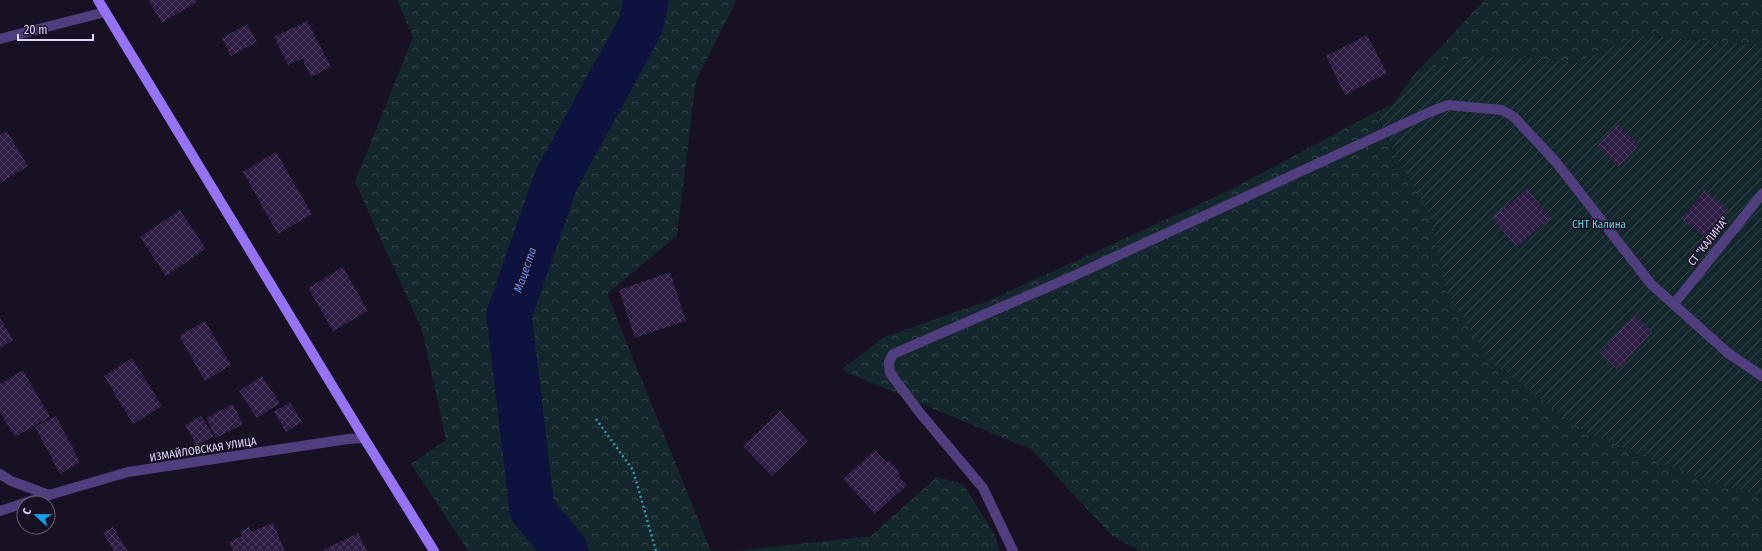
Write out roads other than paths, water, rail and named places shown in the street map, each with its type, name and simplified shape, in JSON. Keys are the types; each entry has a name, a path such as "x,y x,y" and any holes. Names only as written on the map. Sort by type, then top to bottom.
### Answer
{"street":[{"path":"98,0 434,551"},
{"path":"0,39 105,12"},
{"path":"1013,551 983,488 920,413 890,372 889,362 893,354 1083,272 1448,105 1502,110 1514,117 1556,162 1651,284 1728,353 1762,376"},
{"name":"СТ \"КАЛИНА\"","path":"1674,304 1762,194"},
{"name":"ИЗМАЙЛОВСКАЯ УЛИЦА","path":"49,495 128,472 348,439 364,438"},
{"path":"0,474 11,481 49,495"},
{"name":"ИЗМАЙЛОВСКАЯ УЛИЦА","path":"0,511 16,506"}],"waterway":[{"name":"Мацеста","path":"566,551 532,509 509,315 556,180 641,25 646,0"}],"park label":[{"name":"СНТ Калина","path":"1599,224"}]}
